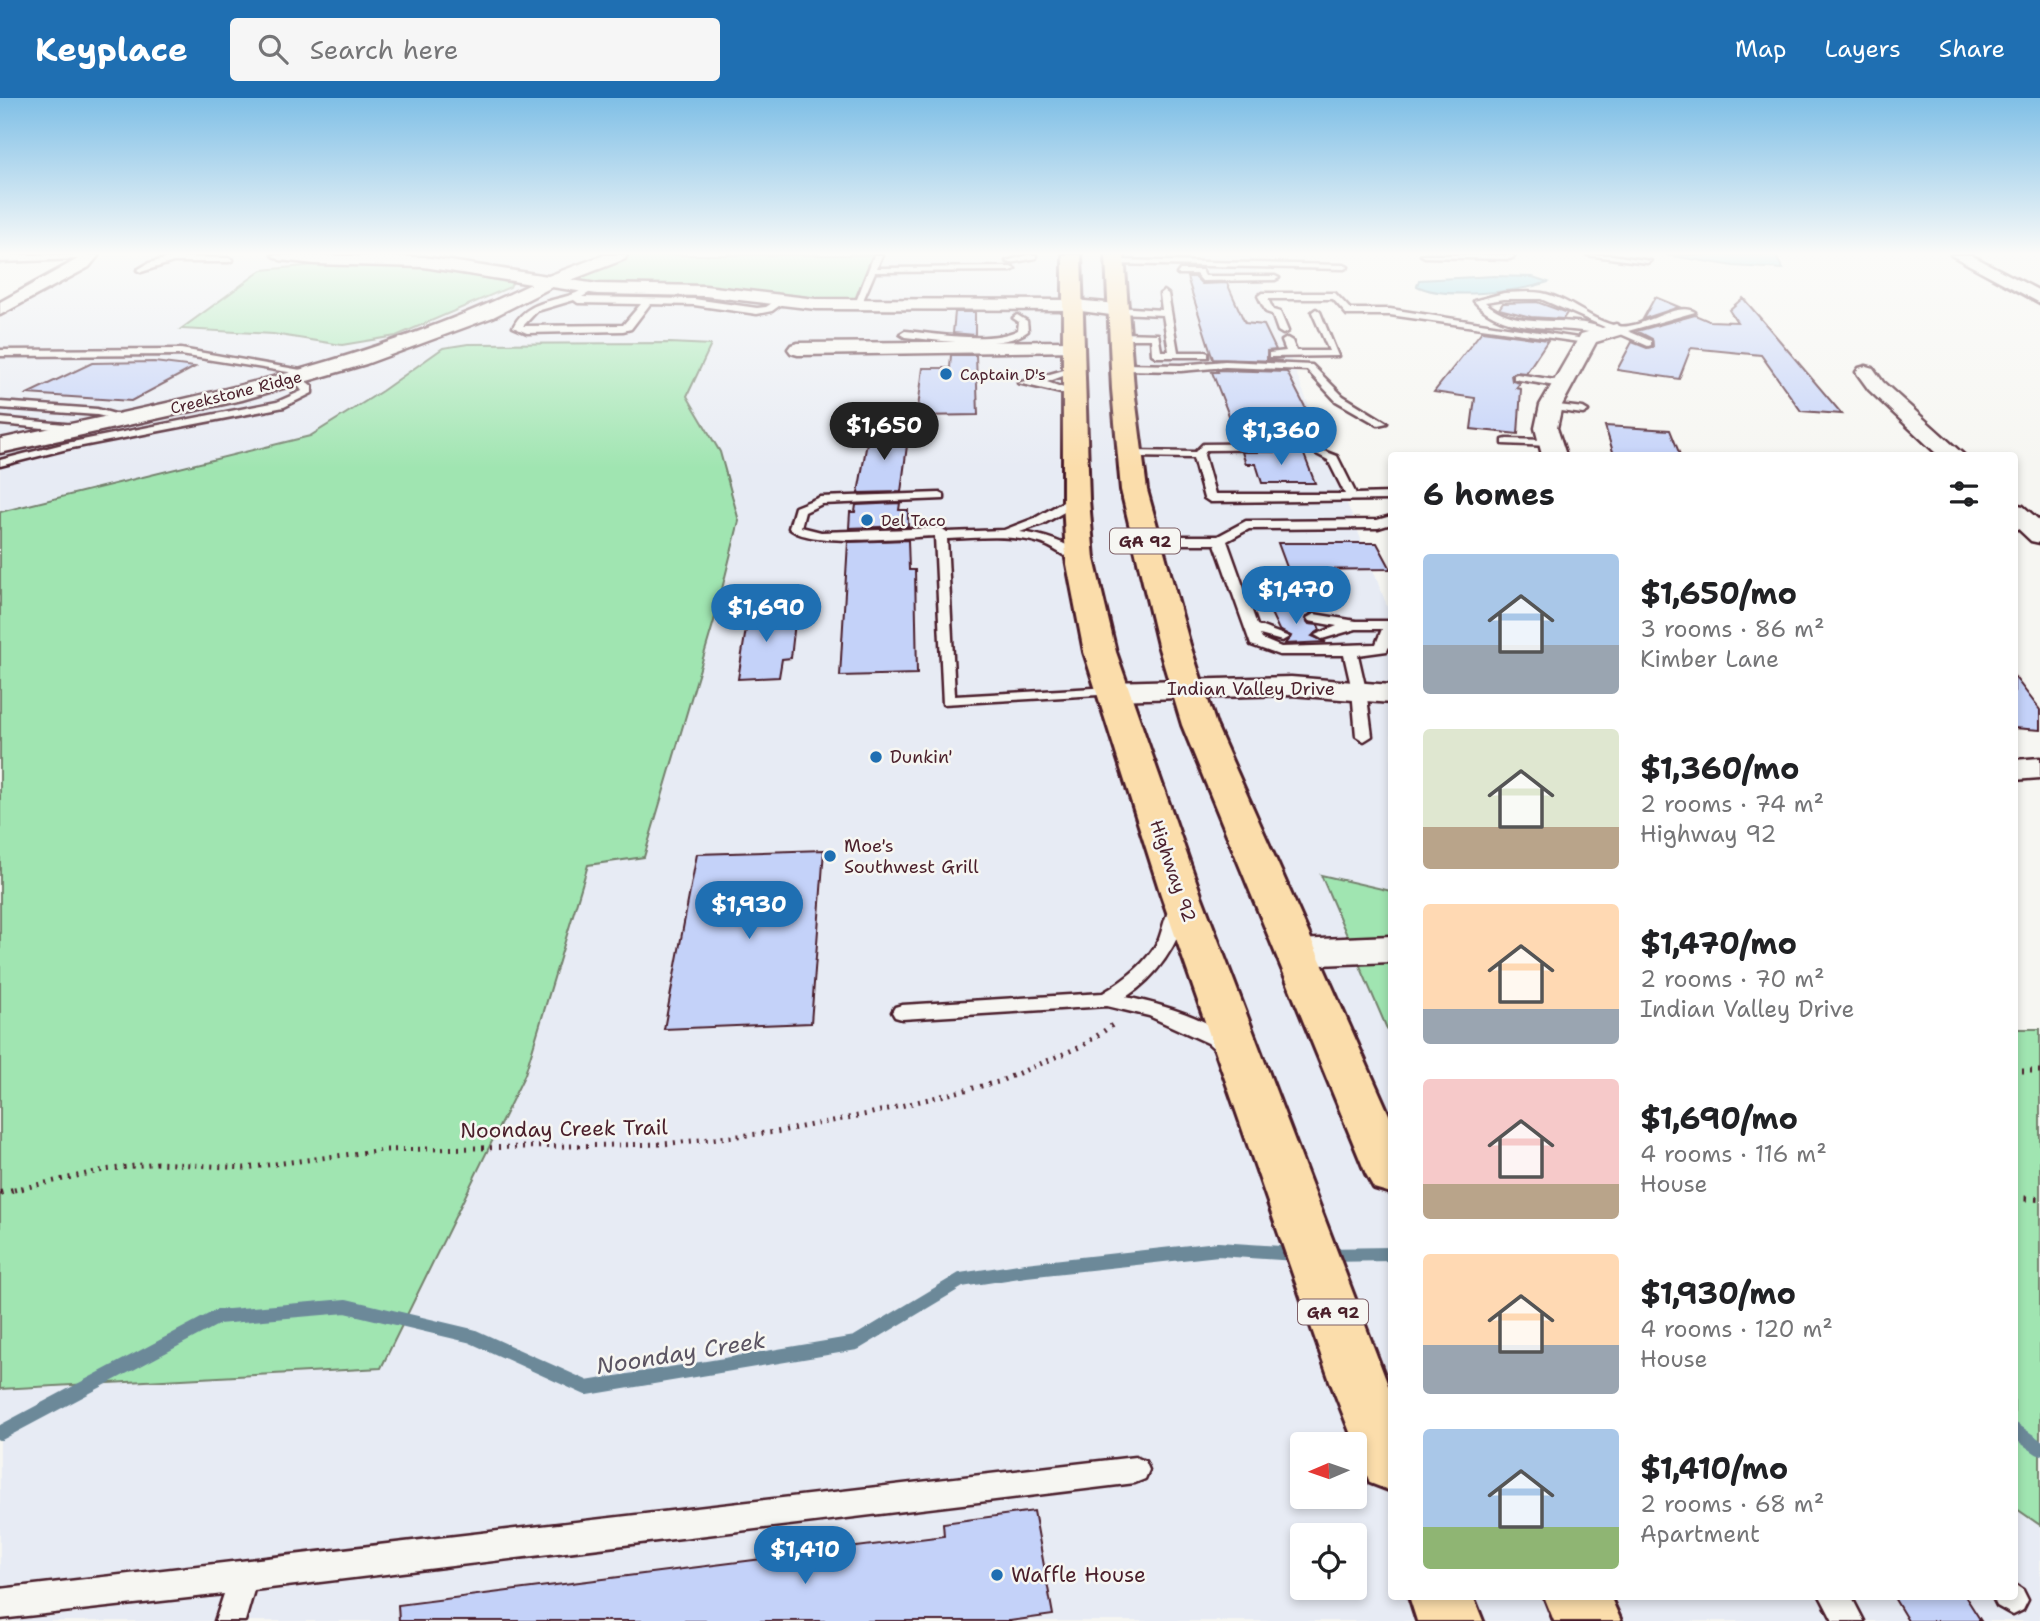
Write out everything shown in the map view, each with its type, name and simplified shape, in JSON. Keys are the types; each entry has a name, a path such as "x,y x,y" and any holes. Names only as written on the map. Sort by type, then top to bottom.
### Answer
{"main road":[{"name":"Highway 92","path":"1074,326 1076,500 1080,559 1111,691 1181,895 1358,1381 1388,1456"},
{"name":"GA 92","path":"1119,326 1134,490 1174,645 1199,725 1388,1167"},
{"path":"1442,1600 1450,1621"},
{"path":"1578,1600 1588,1621"}],"street":[{"name":"Creekstone Ridge","path":"0,446 233,396 391,349 449,326"},
{"path":"1552,449 1546,428 1550,407 1561,384 1602,334"},
{"path":"799,349 1074,371"},
{"path":"1866,372 1876,386 1949,452"},
{"path":"2018,515 2040,535"},
{"name":"Indian Valley Drive","path":"1111,691 1291,686 1388,694"},
{"path":"2018,770 2040,768"},
{"path":"1296,953 1388,949"}],"lane":[{"path":"518,326 527,330 629,326"},
{"path":"905,334 1011,337 1023,331 1023,326"},
{"path":"1170,326 1174,354"},
{"path":"1280,326 1292,354"},
{"path":"1119,336 1155,337 1157,354 1335,354 1322,326"},
{"path":"1499,326 1602,334 1648,343"},
{"path":"1582,326 1602,334 1642,326"},
{"path":"1589,326 1602,334"},
{"path":"0,353 181,352 306,376 308,388 307,393 279,405 66,446 0,463"},
{"path":"1121,367 1309,366 1317,371 1325,386 1344,402 1382,423"},
{"path":"1010,384 1047,379 1074,371"},
{"path":"1023,383 1048,385 1074,371"},
{"path":"1517,377 1561,384"},
{"path":"0,405 97,412 124,418"},
{"path":"1550,407 1583,411"},
{"path":"0,421 76,428"},
{"path":"1507,442 1552,449"},
{"path":"1352,497 1344,481 1321,451 1286,447 1203,447 1198,455 1210,498 1388,497"},
{"path":"1130,454 1198,455"},
{"path":"940,497 820,501 799,510 795,528 805,534 821,536 941,532"},
{"path":"993,533 1029,525 1076,500"},
{"path":"1145,540 1220,540 1246,525 1378,524 1388,521"},
{"path":"1080,559 1072,551 1054,543 1018,535 993,533 941,536 947,701 1111,691"},
{"path":"1220,540 1256,642 1279,651 1350,651 1382,648 1388,633"},
{"path":"1318,626 1388,625"},
{"path":"1252,628 1277,628 1252,628"},
{"path":"1350,651 1359,690 1364,736"},
{"path":"1107,999 1128,989 1155,963 1167,944 1181,895"},
{"path":"902,1012 1107,999 1154,1010 1187,1023 1215,1038 1242,1063"},
{"path":"0,1604 1135,1470"},
{"path":"230,1621 243,1577"},
{"path":"1837,1600 1849,1621"}],"path":[{"name":"Noonday Creek Trail","path":"0,1193 104,1170 157,1163 245,1168 383,1150 663,1144 776,1132 868,1114 998,1082 1054,1060 1114,1025"},
{"path":"2018,1071 2040,1071"},
{"path":"2018,1198 2040,1199"}],"shaded area":[{"path":"0,326 1278,326 1388,608 1388,890 1322,876 1388,1031 1388,1600 2018,1600 2018,1510 2040,1525 2040,1621 0,1621 0,1389 381,1368 525,1074 588,864 644,857 714,621 739,521 720,452 687,396 711,345 468,344 443,348 382,391 310,436 0,512"}],"green space":[{"path":"185,326 419,326 396,336 342,345 273,334 181,329"},
{"path":"468,344 711,345 687,396 720,452 739,521 714,621 644,857 588,865 525,1074 381,1368 0,1389 0,512 310,436 382,391 443,348"},
{"path":"1321,875 1388,890 1388,1031"},
{"path":"2018,1029 2040,1029 2040,1525 2018,1510"}],"building":[{"path":"954,326 975,326 975,335 953,333"},
{"path":"1203,326 1265,326 1276,350 1267,351 1267,359 1282,361 1213,359"},
{"path":"1655,326 1767,326 1842,414 1801,411 1761,355 1691,348 1679,379 1617,370 1632,342 1647,348 1653,347 1652,339 1637,331"},
{"path":"1482,331 1548,340 1526,373 1516,372 1511,375 1512,381 1520,383 1516,388 1521,389 1518,434 1471,429 1475,398 1434,392"},
{"path":"951,355 976,355 978,415 917,416 923,368 950,368"},
{"path":"154,362 195,367 131,401 27,394 92,363"},
{"path":"1217,370 1287,372 1318,432 1296,432 1299,441 1239,441 1212,372 1218,372"},
{"path":"1605,426 1670,430 1679,452 1613,452"},
{"path":"909,430 901,492 858,493 869,431"},
{"path":"1242,452 1303,452 1315,483 1262,483 1256,464 1246,464"},
{"name":"Del Taco","path":"900,503 899,510 908,510 908,526 849,528 850,512 855,512 856,505"},
{"path":"908,540 909,570 915,570 917,674 840,676 848,542"},
{"path":"1278,543 1377,543 1388,563 1388,569 1288,570"},
{"path":"787,609 785,622 795,622 791,658 782,659 779,677 738,679 749,610"},
{"path":"1310,610 1311,613 1305,619 1309,624 1318,625 1320,630 1312,636 1326,642 1285,644 1291,636 1279,630 1270,611"},
{"path":"2018,681 2040,710 2040,730 2018,728"},
{"path":"824,850 811,1023 664,1029 697,854"},
{"path":"1034,1511 1053,1615 1010,1621 399,1621 398,1605 944,1536 943,1523"},
{"path":"1895,1600 1968,1600 1981,1621 1908,1621"}],"waterway":[{"name":"Noonday Creek","path":"0,1433 218,1317 346,1306 472,1336 587,1388 856,1343 961,1280 1026,1270 1218,1249 1296,1254"},
{"name":"Noonday Creek","path":"1325,1255 1388,1254"},
{"name":"Noonday Creek","path":"2018,1433 2040,1448"}],"place":[{"name":"Captain D's","path":"946,374"},
{"name":"Del Taco","path":"867,520"},
{"name":"Dunkin'","path":"876,757"},
{"name":"Moe's Southwest Grill","path":"830,856"},
{"name":"Waffle House","path":"997,1575"}]}
